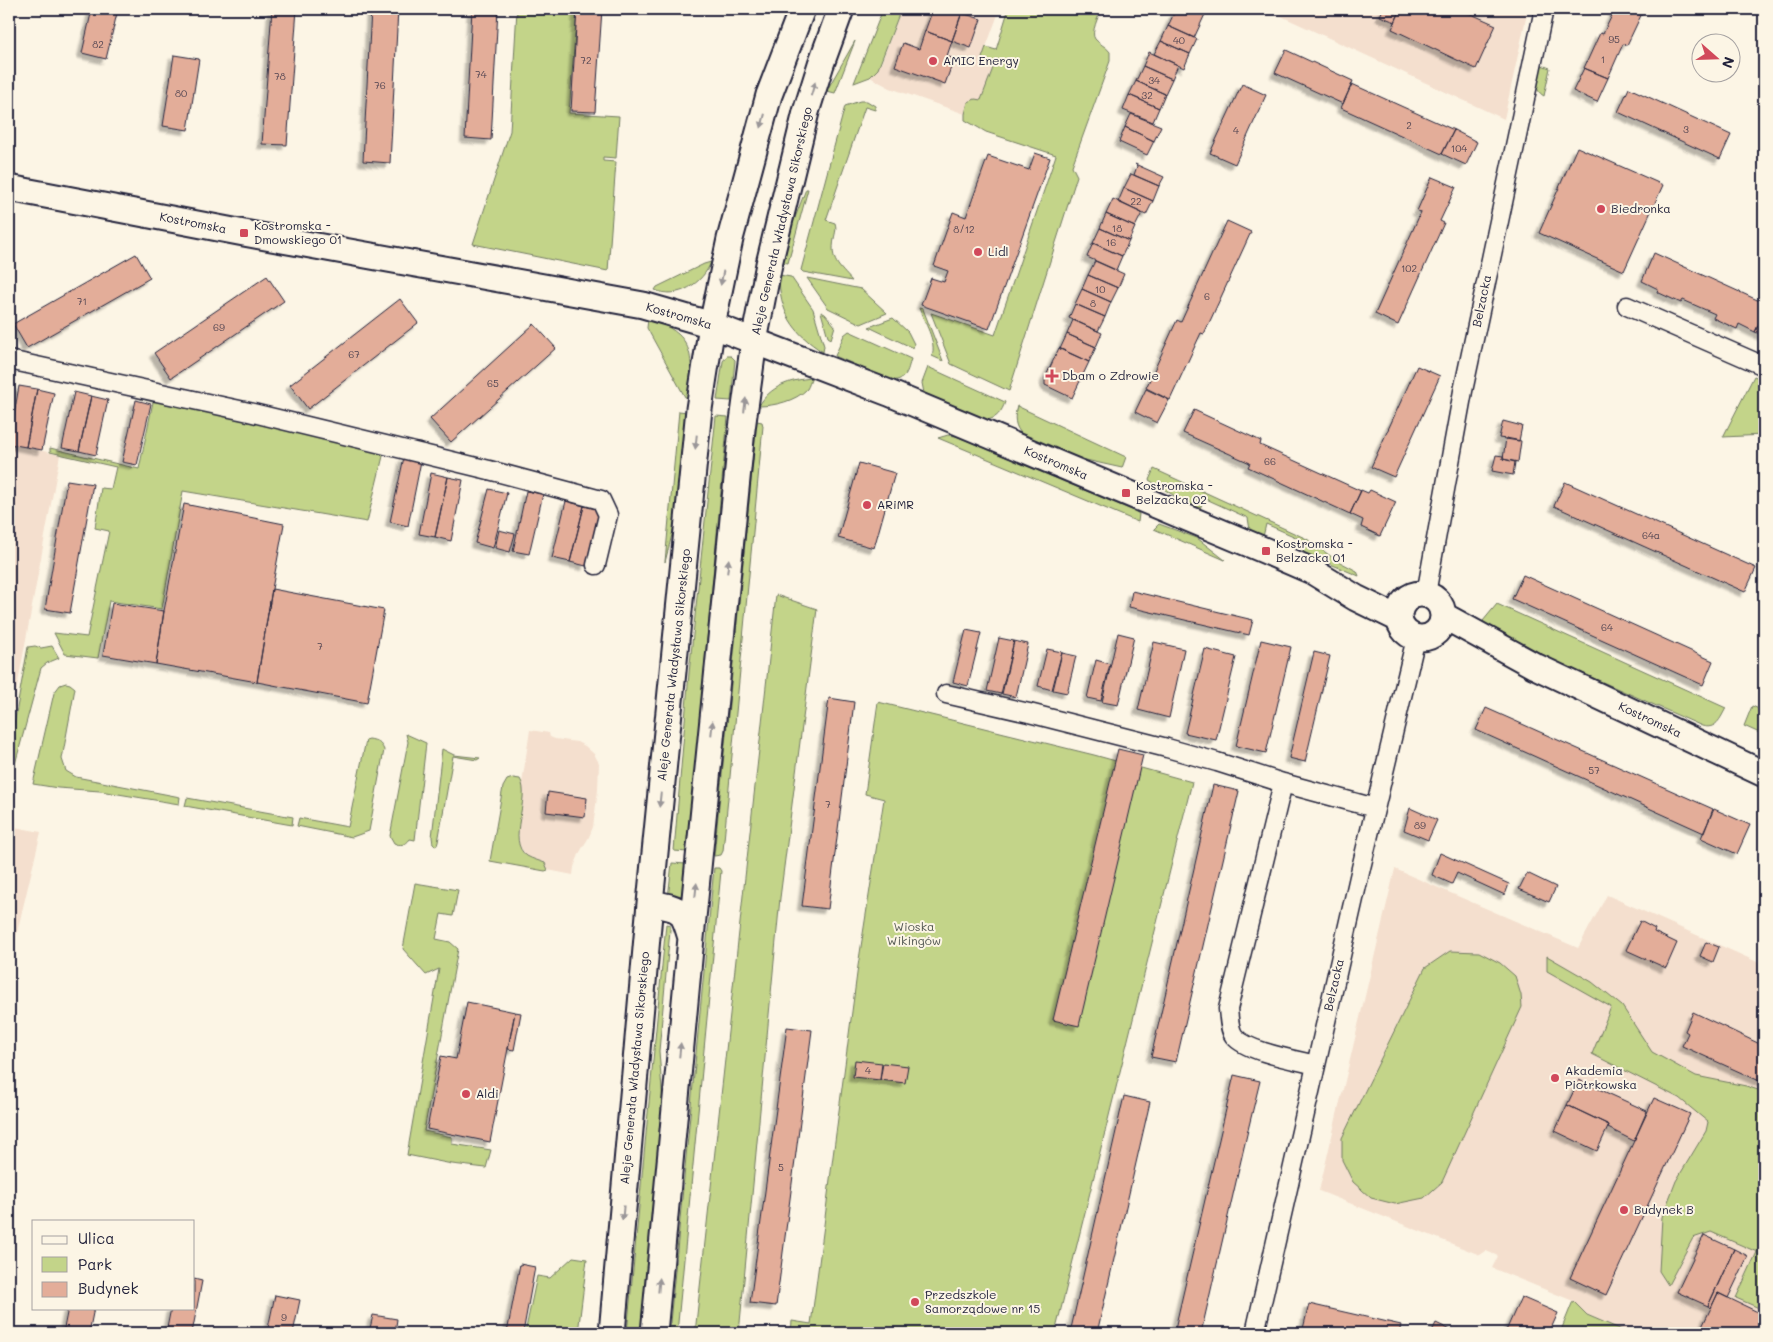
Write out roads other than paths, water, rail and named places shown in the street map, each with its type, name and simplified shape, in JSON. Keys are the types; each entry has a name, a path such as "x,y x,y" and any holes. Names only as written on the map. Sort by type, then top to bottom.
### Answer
{"main road":[{"name":"Aleje Generała Władysława Sikorskiego","path":"612,1333 650,903 699,408 712,325 730,240 770,95 802,9"},
{"name":"Aleje Generała Władysława Sikorskiego","path":"654,1333 742,429 754,341 773,246 806,112 841,9"},
{"name":"Kostromska","path":"9,188 244,233 643,305 712,325 890,393 1312,571 1360,583 1410,604"},
{"path":"1435,598 1439,602 1443,611 1432,629 1406,633 1400,624 1410,604 1435,598"},
{"name":"Kostromska","path":"1432,629 1535,666 1764,774"},
{"path":"650,903 671,907 679,911 685,917 691,938"}],"street":[{"name":"Belzacka","path":"1410,604 1465,384 1544,9"},
{"path":"1627,306 1764,366"},
{"path":"9,360 249,412 489,470 601,500 608,514 596,565"},
{"name":"Belzacka","path":"1255,1333 1376,808 1432,629"},
{"path":"946,694 1167,748 1282,783 1376,808"},
{"path":"1282,783 1228,1009 1229,1024 1234,1036 1245,1044 1271,1055 1316,1065"}],"place":[{"name":"AMIC Energy","path":"933,61"},
{"name":"Biedronka","path":"1601,209"},
{"name":"Kostromska - Dmowskiego 01","path":"244,233"},
{"name":"Lidl","path":"978,252"},
{"name":"Dbam o Zdrowie","path":"1052,376"},
{"name":"Kostromska - Belzacka 02","path":"1126,493"},
{"name":"ARiMR","path":"867,505"},
{"name":"Kostromska - Belzacka 01","path":"1266,551"},
{"name":"Akademia Piotrkowska","path":"1555,1078"},
{"name":"Aldi","path":"466,1094"},
{"name":"Budynek B","path":"1624,1210"},
{"name":"Przedszkole Samorządowe nr 15","path":"915,1302"}],"park label":[{"name":"Wioska Wikingów","path":"914,934"}]}
